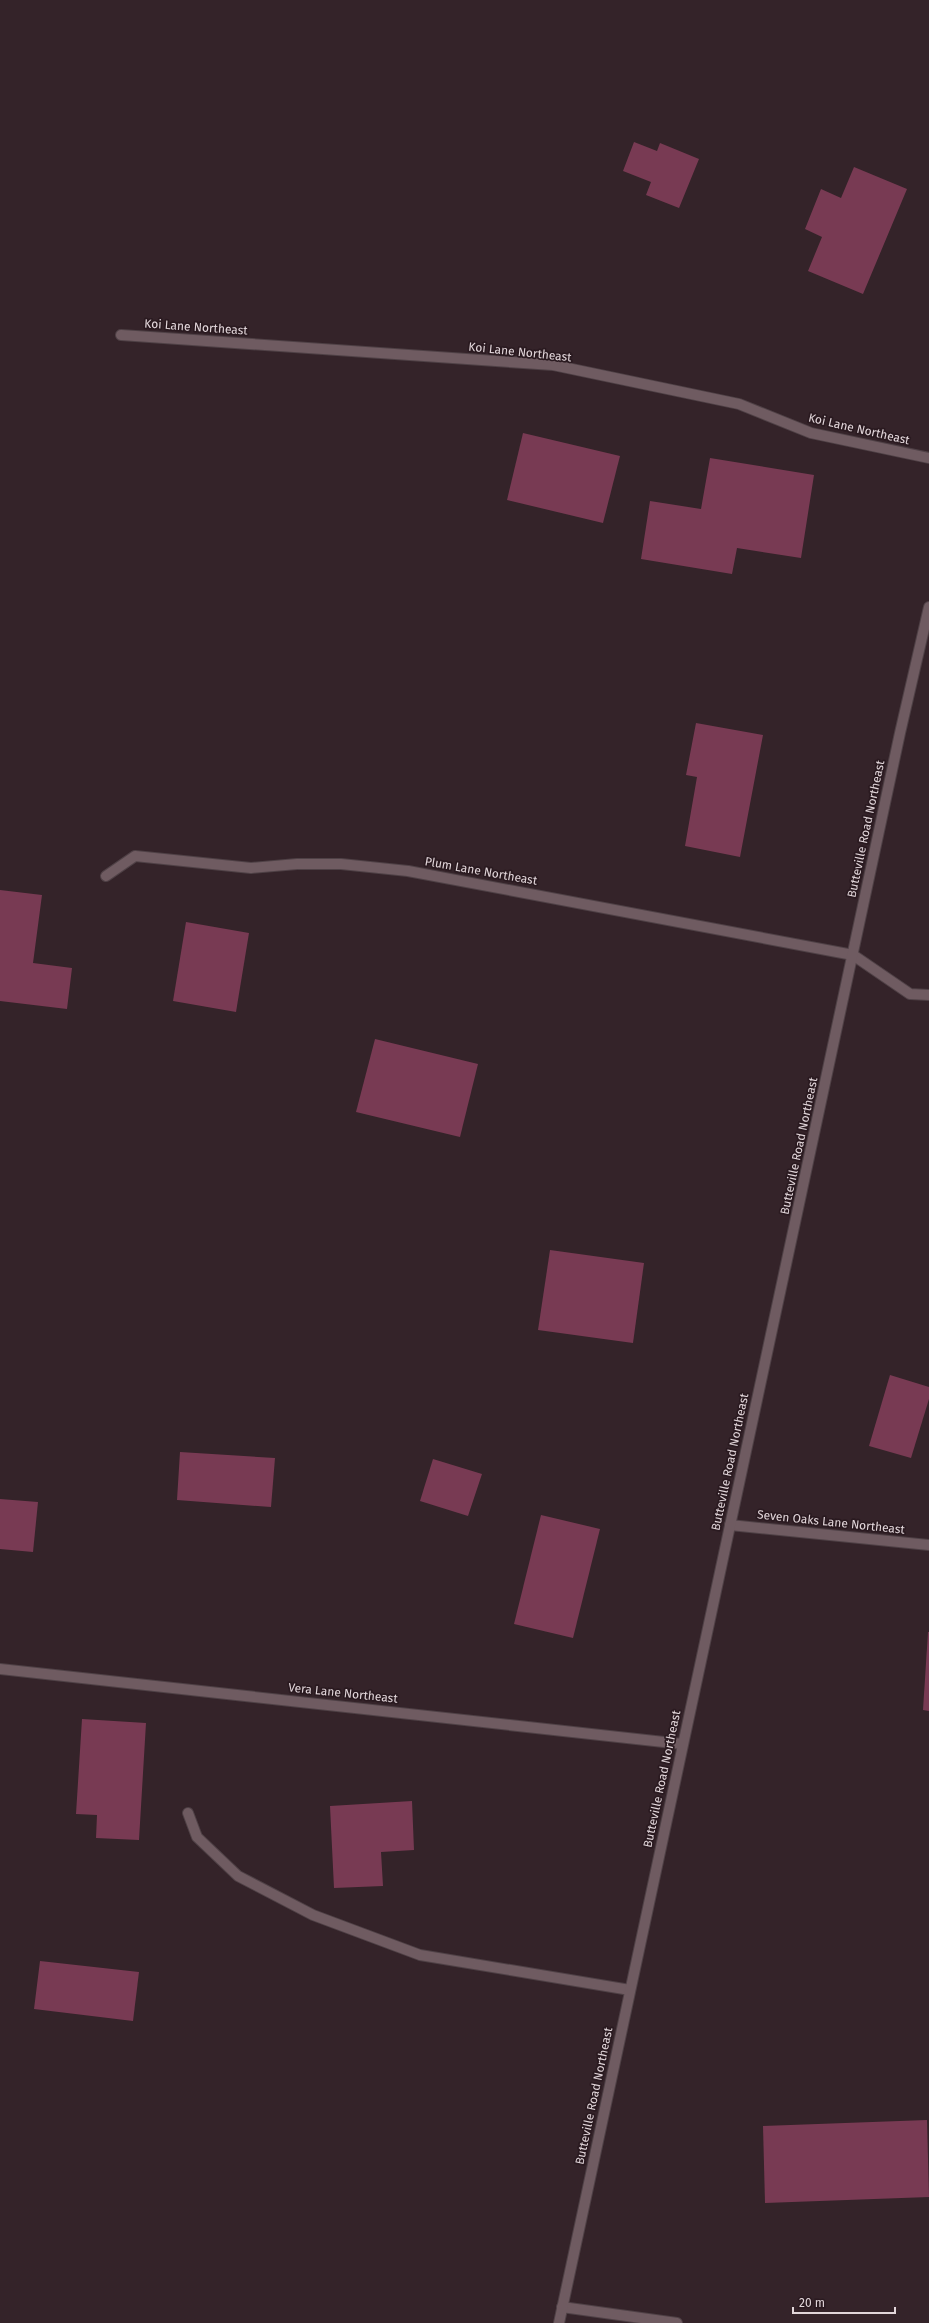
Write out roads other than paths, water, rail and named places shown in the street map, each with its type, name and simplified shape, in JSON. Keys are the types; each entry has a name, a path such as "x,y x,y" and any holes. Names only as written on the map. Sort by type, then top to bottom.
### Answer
{"street":[{"name":"Koi Lane Northeast","path":"121,335 553,365 739,404 811,433 929,458"},
{"name":"Butteville Road Northeast","path":"559,2323 900,733 929,608"},
{"name":"Plum Lane Northeast","path":"106,876 135,856 251,868 297,864 341,864 408,871 853,954"},
{"path":"853,954 910,994 929,995"},
{"name":"Seven Oaks Lane Northeast","path":"730,1525 929,1545"},
{"name":"Vera Lane Northeast","path":"0,1669 682,1744"},
{"path":"188,1813 197,1837 238,1876 313,1915 420,1955 630,1990"},
{"path":"562,2307 677,2323"}]}
